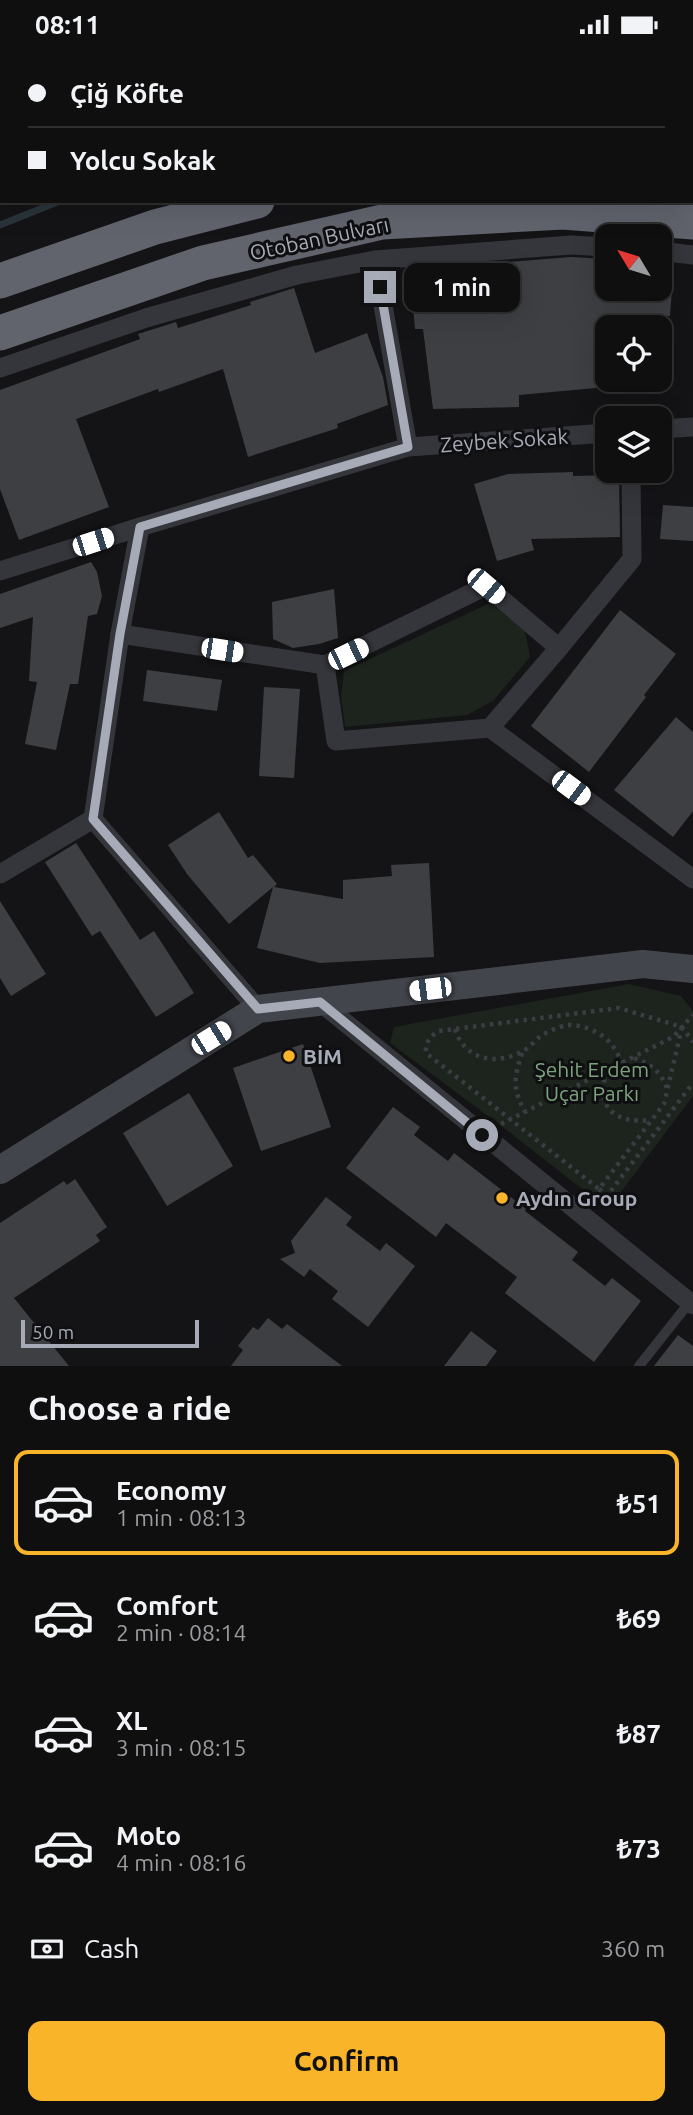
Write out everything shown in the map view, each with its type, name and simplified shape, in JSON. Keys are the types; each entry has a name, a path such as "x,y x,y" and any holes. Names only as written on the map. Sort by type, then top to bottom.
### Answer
{"highway":[{"path":"0,281 155,227 249,203"},
{"name":"Otoban Bulvarı","path":"0,333 203,263 382,222 563,212 693,222"}],"street":[{"path":"0,368 158,314 297,275 375,260 571,245 595,246"},
{"path":"672,252 693,255"},
{"path":"375,260 408,447"},
{"path":"672,428 693,427"},
{"name":"Zeybek Sokak","path":"0,571 408,447 595,434"},
{"path":"490,728 632,559 631,483"},
{"path":"140,527 120,634 93,819 258,1009"},
{"path":"120,634 325,666 486,586 559,648"},
{"path":"325,666 336,741 490,728 693,879"},
{"path":"0,874 93,819"},
{"path":"0,1170 258,1009 643,964 693,969"},
{"path":"320,1002 691,1304"}],"lane":[{"path":"639,1366 691,1304"}],"path":[{"path":"693,1042 682,1027 619,1008 439,1031 433,1034 426,1045 426,1053 607,1196 693,1083"},
{"path":"482,1135 673,1037 693,1015"},
{"path":"455,1029 459,1041 467,1051 487,1058 507,1057 522,1052 540,1037 567,1025 582,1027 603,1036 611,1043 622,1063"},
{"path":"600,1189 664,1104 682,1027"},
{"path":"522,1052 515,1075 515,1089 525,1112"},
{"path":"633,1057 659,1072 667,1089"},
{"path":"608,1070 604,1080 603,1100 607,1106 613,1113 624,1118 651,1121"}],"green space":[{"path":"490,603 525,631 530,657 493,701 467,715 345,727 341,696 344,671"},
{"name":"Şehit Erdem Uçar Parkı","path":"629,984 681,996 693,1011 693,1096 608,1209 390,1043 394,1027"}],"building":[{"path":"571,257 595,258 595,301 671,301 670,315 595,315 595,388 519,395 519,407 433,409 423,329 415,329 410,270"},
{"path":"294,288 315,353 367,333 383,377 388,405 337,424 338,428 248,457 223,369 76,419 109,507 19,540 0,489 0,390 140,339 138,334 176,322 178,328"},
{"path":"573,472 573,476 595,476 595,483 619,483 620,537 531,539 534,550 497,561 474,484 508,474"},
{"path":"663,505 693,507 693,541 660,539"},
{"path":"91,562 97,572 102,596 97,614 88,616 78,684 70,684 56,750 25,744 37,682 29,681 33,617 0,628 0,594"},
{"path":"334,589 338,638 293,648 273,639 272,602"},
{"path":"620,610 676,654 589,772 531,726"},
{"path":"147,670 222,680 217,711 143,701"},
{"path":"264,687 300,689 294,778 259,776"},
{"path":"676,717 693,732 693,811 673,837 614,790"},
{"path":"219,812 248,858 253,855 277,884 274,887 343,899 343,880 392,876 391,865 429,863 434,957 320,963 257,948 273,887 229,924 187,874 168,845"},
{"path":"76,843 140,940 154,931 194,993 156,1017 100,931 92,936 45,862"},
{"path":"0,901 46,974 11,996 0,978"},
{"path":"303,1044 331,1127 261,1151 233,1068"},
{"path":"189,1093 233,1166 167,1206 123,1133"},
{"path":"393,1107 420,1127 414,1135 448,1161 454,1153 578,1252 572,1260 605,1286 612,1278 641,1301 594,1362 505,1293 517,1277 446,1223 436,1237 346,1168"},
{"path":"75,1179 107,1227 96,1235 100,1241 14,1298 69,1366 0,1366 0,1223 64,1181 67,1185"},
{"path":"326,1197 352,1217 346,1225 380,1251 386,1243 415,1266 368,1327 332,1299 338,1291 310,1269 304,1277 280,1259 295,1253 291,1241"},
{"path":"268,1318 282,1329 287,1324 342,1366 231,1366 243,1350 238,1346 253,1327 258,1330"},
{"path":"471,1331 497,1351 486,1366 444,1366"},
{"path":"678,1335 693,1346 693,1366 654,1366"}],"waterway":[{"path":"0,225 55,203"}],"place":[{"name":"BİM","path":"289,1056"},
{"name":"Aydın Group","path":"502,1198"}],"route":[{"path":"380,287 408,447 140,527 120,634 93,819 258,1009 320,1002 482,1135"}]}
